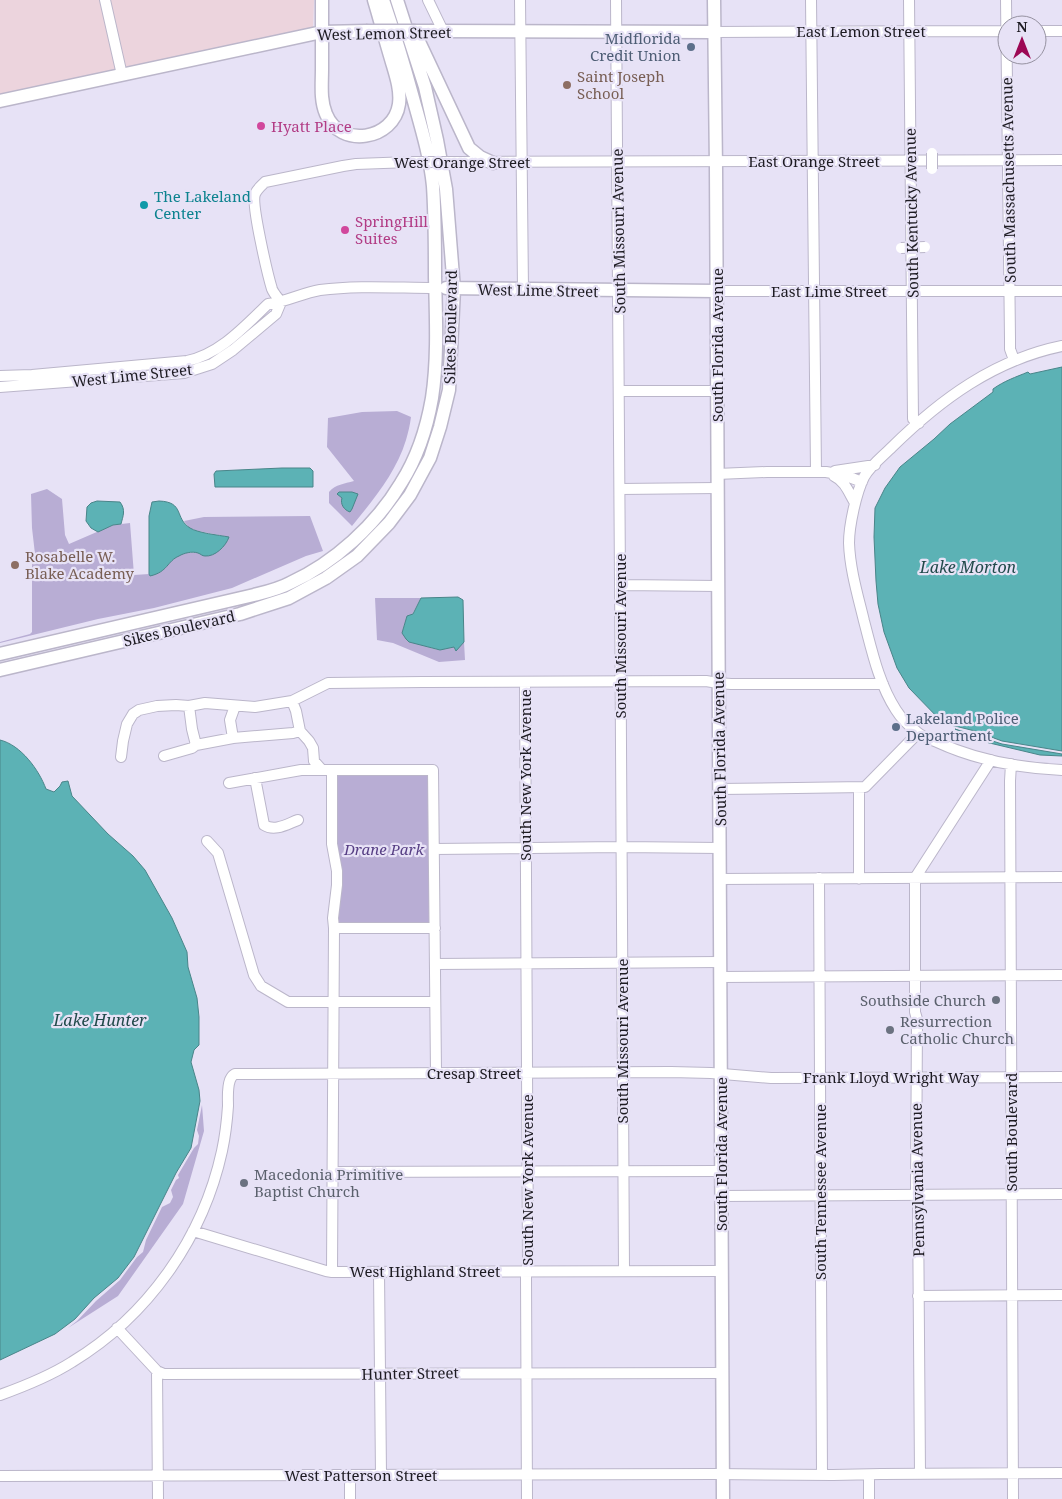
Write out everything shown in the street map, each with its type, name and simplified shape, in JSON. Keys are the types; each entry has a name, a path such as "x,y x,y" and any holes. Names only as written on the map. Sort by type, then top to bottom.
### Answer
{"main road":[{"path":"322,0 322,99 326,116 336,130 352,137 370,136 383,130 394,120 399,104 399,87 374,0"},
{"name":"Sikes Boulevard","path":"0,654 254,595 289,584 320,567 351,542 382,510 401,484 423,433 432,398 435,362 436,288 433,186 426,145 410,85 383,0"},
{"path":"397,0 432,68 469,148 480,157 493,162"},
{"name":"Sikes Boulevard","path":"0,670 240,614 289,598 326,578 361,551 389,523 410,496 430,458 449,390 454,289 446,188 437,140 426,87 397,0"},
{"name":"South Florida Avenue","path":"714,0 723,1499"},
{"name":"West Lemon Street","path":"0,101 322,32 616,30 715,32"},
{"name":"West Lime Street","path":"436,288 716,291"},
{"path":"361,551 367,535 401,490 401,484"},
{"path":"311,586 326,570 343,557 351,542"}],"street":[{"path":"105,0 122,75"},
{"path":"428,0 437,31"},
{"path":"520,0 523,290"},
{"name":"South Missouri Avenue","path":"616,0 620,391 620,847 624,1271"},
{"path":"811,0 814,292 821,472"},
{"name":"South Kentucky Avenue","path":"909,0 912,419 919,423"},
{"name":"South Massachusetts Avenue","path":"1006,0 1006,15"},
{"name":"East Lemon Street","path":"715,32 997,31"},
{"path":"1047,31 1062,31"},
{"name":"South Massachusetts Avenue","path":"1007,65 1010,348 1014,360"},
{"path":"932,153 932,169"},
{"name":"East Orange Street","path":"716,162 1062,160"},
{"name":"West Orange Street","path":"281,302 272,290 254,197 265,182 356,164 411,162 716,162"},
{"path":"901,248 925,247"},
{"name":"West Lime Street","path":"0,387 184,373 212,364 233,350 276,314 281,302 317,290 344,288 436,288"},
{"name":"East Lime Street","path":"716,291 1062,290"},
{"path":"0,376 193,360 219,348 268,304 281,302"},
{"path":"1062,346 1014,360 967,385 919,423 868,471 855,503 849,541 850,557 871,648 883,684 896,711 918,733 944,746 1011,764 1062,770"},
{"path":"620,391 717,391"},
{"path":"821,472 874,465"},
{"path":"821,472 840,478 855,503"},
{"path":"717,474 821,472 844,475 862,482"},
{"path":"620,489 717,488"},
{"path":"620,585 718,586"},
{"path":"121,757 127,724 136,712 157,706 189,706 204,703 255,707 292,702 328,684 706,681 718,684 883,684"},
{"name":"South New York Avenue","path":"524,682 527,1072 527,1499"},
{"path":"292,702 300,731 309,740 313,748 314,761 327,770"},
{"path":"189,706 196,745"},
{"path":"234,706 230,720 234,738"},
{"path":"164,756 192,748 196,745 234,738 300,731"},
{"path":"719,789 865,787 918,733"},
{"path":"915,878 992,760"},
{"name":"South Boulevard","path":"1011,764 1013,1499"},
{"path":"327,770 332,844 337,871 333,918 332,1272"},
{"path":"229,784 290,772 433,770 436,1073"},
{"path":"255,778 264,825 270,828 278,828 298,820"},
{"path":"859,788 859,878"},
{"path":"207,841 218,853 254,975 261,986 288,1002 435,1002"},
{"path":"434,849 720,848"},
{"path":"720,879 1062,877"},
{"name":"South Tennessee Avenue","path":"819,878 822,1475"},
{"name":"Pennsylvania Avenue","path":"915,878 915,1012 917,1019 916,1195 918,1200 920,1474"},
{"path":"334,928 435,928"},
{"path":"435,964 720,962"},
{"path":"720,977 1062,975"},
{"name":"Cresap Street","path":"194,1232 211,1190 220,1156 227,1116 230,1080 232,1076 238,1074 623,1072 711,1073 721,1075"},
{"name":"Frank Lloyd Wright Way","path":"721,1075 771,1078 1062,1077"},
{"path":"332,1172 721,1171"},
{"path":"722,1196 1062,1194"},
{"path":"0,1395 44,1377 72,1362 88,1352 129,1318 170,1271 194,1232"},
{"name":"West Highland Street","path":"194,1232 332,1272 722,1271"},
{"path":"379,1272 381,1475"},
{"path":"918,1296 1062,1295"},
{"path":"117,1328 157,1371 158,1499"},
{"name":"Hunter Street","path":"157,1371 164,1374 722,1373"},
{"name":"West Patterson Street","path":"0,1476 1062,1473"},
{"path":"869,1475 870,1499"},
{"path":"350,1476 350,1499"}],"shaded area":[{"path":"0,0 101,0 118,72 0,97"},
{"path":"108,0 314,0 313,30 124,71"}],"green space":[{"path":"397,411 411,417 402,452 383,486 352,526 329,503 329,492 334,487 354,481 327,447 328,418 362,412"},
{"path":"47,489 62,499 65,535 69,544 113,525 130,523 134,575 149,574 151,576 176,557 185,553 193,553 224,536 189,528 184,521 204,517 310,516 323,551 306,556 232,588 0,643 32,632 32,557 35,554 31,494"},
{"path":"375,598 421,598 412,615 407,616 402,633 409,642 439,650 454,647 456,650 464,642 465,660 439,662 393,643 377,640"},
{"name":"Drane Park","path":"428,773 431,924 338,924 336,774"},
{"path":"202,1105 204,1131 183,1204 118,1296 68,1328 120,1280 143,1252 146,1240 162,1207 170,1203 173,1197 171,1190 179,1178 178,1175 198,1144 199,1136 197,1130"}],"water":[{"name":"Lake Morton","path":"1062,367 1062,751 1002,741 975,731 943,723 909,688 897,668 884,632 878,604 874,537 875,508 885,488 900,467 950,424 993,392 993,389 997,386 1028,372 1030,374"},
{"path":"310,468 313,471 313,487 215,487 214,474 216,471"},
{"path":"339,492 358,494 350,512 343,506 342,498 337,494"},
{"path":"97,501 120,502 123,510 121,524 113,525 98,532 91,528 86,521 87,507"},
{"path":"159,501 173,504 182,520 190,528 203,533 229,537 228,540 213,555 204,556 193,552 183,554 175,558 160,572 150,576 149,516 152,502"},
{"path":"458,597 463,600 464,642 456,651 454,647 440,650 409,642 406,639 402,633 407,616 413,614 421,598"},
{"path":"955,729 1002,744 1062,754 1062,756 1040,755 977,740"},
{"name":"Lake Hunter","path":"0,740 15,747 28,759 39,774 46,789 54,792 62,782 68,781 72,796 145,870 172,918 187,952 188,967 197,998 199,1045 194,1050 191,1062 200,1101 191,1148 176,1173 134,1257 118,1278 94,1298 75,1319 55,1334 0,1360"}],"place":[{"name":"Midflorida Credit Union","path":"691,47"},
{"name":"Saint Joseph School","path":"567,85"},
{"name":"Hyatt Place","path":"261,126"},
{"name":"The Lakeland Center","path":"144,205"},
{"name":"SpringHill Suites","path":"345,230"},
{"name":"Rosabelle W. Blake Academy","path":"15,565"},
{"name":"Lakeland Police Department","path":"896,727"},
{"name":"Southside Church","path":"996,1000"},
{"name":"Resurrection Catholic Church","path":"890,1030"},
{"name":"Macedonia Primitive Baptist Church","path":"244,1183"}]}
